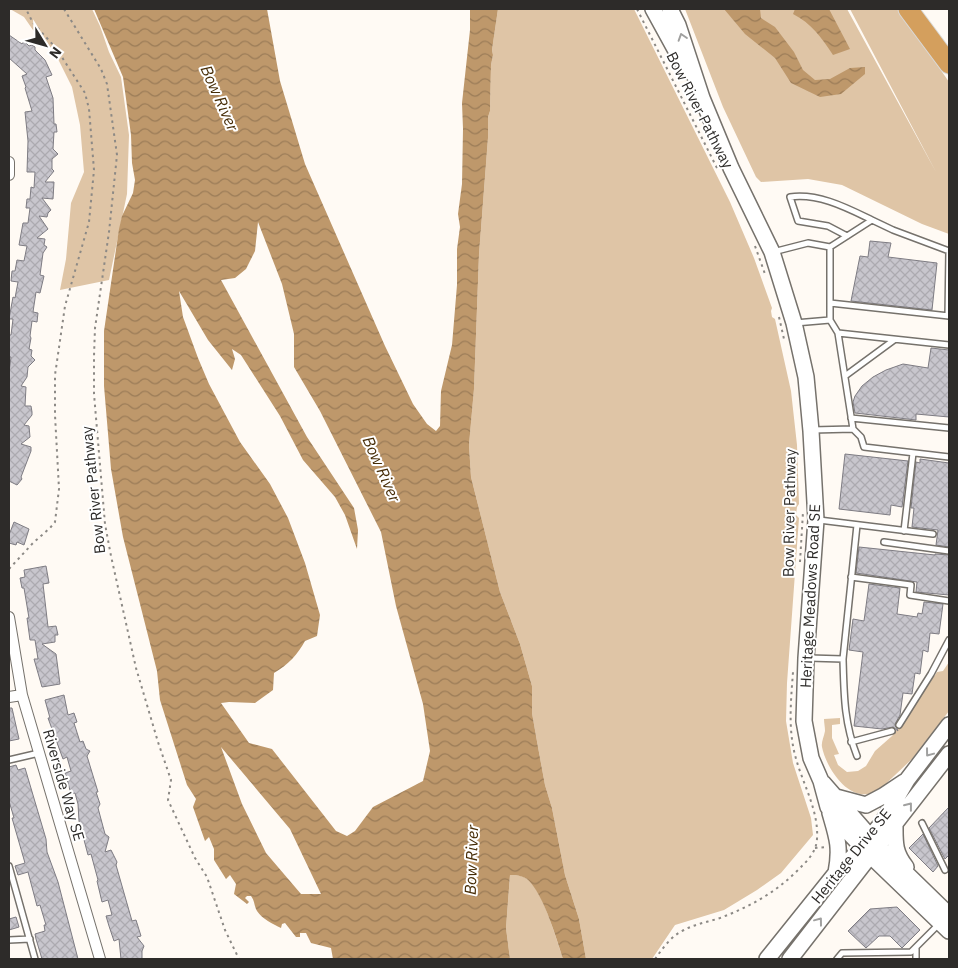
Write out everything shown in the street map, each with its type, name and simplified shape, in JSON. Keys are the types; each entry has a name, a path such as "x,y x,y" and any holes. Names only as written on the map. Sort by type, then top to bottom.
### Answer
{"highway":[{"path":"908,9 949,64"},
{"path":"924,9 949,48"}],"main road":[{"name":"Heritage Meadows Road SE","path":"652,9 702,98"},
{"name":"Heritage Meadows Road SE","path":"670,9 678,25 702,98 731,168 772,252 794,324 806,377 812,430 816,520 806,658 804,721 811,758 832,802 870,846 946,923"},
{"name":"Heritage Drive SE","path":"790,959 870,846 907,780 949,725"},
{"name":"Heritage Drive SE","path":"767,959 836,873 895,824 949,754"},
{"path":"836,873 840,855 832,802 866,805 907,780"},
{"path":"895,824 898,858 930,897"},
{"name":"Heritage Meadows Road SE","path":"870,846 930,897 946,923"}],"street":[{"path":"9,162 9,175"},
{"name":"Riverside Way SE","path":"9,617 22,695 100,959"},
{"path":"9,697 22,695"}],"lane":[{"path":"830,303 949,316 949,251 893,230 840,205 802,195 790,197 798,221 828,226 847,236"},
{"path":"772,252 808,243 830,247 872,220"},
{"path":"830,247 830,320 838,333 852,429"},
{"path":"794,324 830,320"},
{"path":"838,333 949,346"},
{"path":"845,376 895,339"},
{"path":"851,418 949,428"},
{"path":"812,430 852,429 861,437 864,447 949,457"},
{"path":"904,530 913,453"},
{"path":"816,520 933,534"},
{"path":"857,525 843,659 844,708 857,756"},
{"path":"884,542 949,551"},
{"path":"851,577 912,585 910,595 949,601"},
{"path":"899,725 931,674 949,640"},
{"path":"806,658 843,659"},
{"path":"852,742 892,731"},
{"path":"9,760 39,753"},
{"path":"922,823 945,870"},
{"path":"9,866 35,959"},
{"path":"837,959 842,953 911,952 946,923"},
{"path":"9,940 30,939"},
{"path":"916,948 916,959"}],"path":[{"path":"9,568 55,522 58,489 55,375 64,306 90,222 94,170 89,109 85,93 56,48 33,23 26,9"},
{"name":"Bow River Pathway","path":"64,9 101,69 107,84 117,156 109,232 95,328 94,356 94,394 106,524 111,556 138,676 171,780 168,796 170,806 206,877 225,930 239,959"},
{"name":"Bow River Pathway","path":"637,9 719,172"},
{"path":"755,247 765,273"},
{"path":"777,310 785,344"},
{"name":"Bow River Pathway","path":"800,566 802,511"},
{"path":"656,959 670,939 684,930 729,914 768,896 800,868 811,856 815,848 817,832 814,811 795,754 790,717 793,670"},
{"path":"815,848 835,847"}],"shaded area":[{"path":"10,9 92,9 121,77 129,135 127,194 109,280 60,290 66,259 71,203 84,172 80,125 72,87 55,53 33,30 24,17"},
{"path":"498,9 634,9 730,202 754,258 772,308 772,317 775,319 791,391 797,445 799,504 796,515 799,518 786,721 793,763 811,818 813,835 781,873 757,890 724,910 675,925 652,959 586,959 579,919 565,875 552,808 545,785 532,713 532,686 520,644 500,592 471,477 469,445 474,389 479,254 488,117 490,111 492,50"},
{"path":"685,9 847,9 936,172 850,9 899,9 949,82 949,234 922,224 842,185 808,179 761,182 756,177 723,107"},
{"path":"949,662 949,711 913,758 874,795 869,796 868,794 852,791 838,780 824,755 822,741 825,731 824,719 840,718 840,724 832,725 832,738 839,754 834,755 838,765 847,772 858,771 866,766 875,751 892,736 937,672 943,671"},
{"path":"510,875 527,878 536,889 550,919 563,959 510,959 506,928"}],"water":[{"name":"Bow River","path":"94,9 267,9 280,81 305,164 385,346 413,404 427,424 436,431 440,426 441,391 452,345 457,285 457,249 460,227 458,214 462,184 462,103 470,30 470,9 498,9 492,50 490,111 488,117 479,254 474,389 469,445 471,477 500,592 520,644 532,686 532,713 545,785 552,808 565,875 579,919 586,959 563,959 550,919 536,890 524,877 510,875 506,928 510,959 333,959 331,948 311,943 306,933 300,933 300,937 296,937 285,923 282,924 281,928 262,916 257,911 251,896 245,898 249,902 247,904 234,894 236,884 230,875 226,879 214,860 214,849 209,837 205,841 193,807 196,799 187,785 160,700 157,671 123,537 111,469 104,386 104,331 119,229 122,216 133,193 135,180 123,77","holes":["258,222 282,284 294,334 294,367 320,411 381,532 396,606 423,704 430,751 423,781 373,807 355,831 347,836 336,831 272,749 249,743 221,703 255,703 273,690 274,673 292,659 305,641 317,636 320,615 305,563 288,518 270,484 240,442 209,384 183,317 179,291 208,340 232,370 235,359 232,349 241,355 280,416 303,460 335,497 345,515 357,549 358,530 354,508 307,437 221,280 235,278 246,269 255,251","221,747 290,829 321,894 301,894 266,853 242,804"]},
{"path":"724,9 760,9 761,18 775,27 794,52 803,70 815,80 830,79 850,68 865,67 865,74 841,94 820,97 791,83 775,58 745,34"},
{"path":"795,9 829,9 850,49 833,55 816,31 793,14"}],"building":[{"path":"9,35 22,44 24,41 29,46 35,47 35,50 45,60 52,75 46,77 53,98 54,124 56,124 57,132 54,132 53,149 58,154 52,159 52,169 54,171 45,182 54,182 53,199 42,198 51,210 47,217 39,216 48,229 37,238 45,239 44,245 47,247 43,253 40,275 44,276 40,293 36,292 33,312 38,313 37,322 32,321 30,336 29,349 32,350 31,356 35,360 28,367 27,377 21,386 26,387 25,406 31,406 32,415 24,425 29,426 30,437 21,444 31,447 31,451 21,477 22,479 17,485 9,481 9,372 11,357 9,357 9,335 11,335 13,319 9,319 18,282 11,281 12,271 15,271 17,260 24,261 27,246 19,245 23,223 28,223 30,208 26,208 27,199 30,199 31,187 34,188 35,172 27,172 28,141 25,112 32,111 22,76 27,74 9,58"},
{"path":"870,241 891,243 888,257 937,263 932,310 851,301 860,256 868,257"},
{"path":"931,348 949,350 949,417 916,414 916,420 855,413 853,402 862,386 886,370 903,364 928,368"},
{"path":"845,454 908,461 902,507 891,505 890,515 839,509"},
{"path":"920,459 949,463 949,547 936,545 938,530 912,527 914,508 911,508 916,462 920,463"},
{"path":"14,522 29,529 24,545 17,542 16,545 9,543 9,535"},
{"path":"859,547 949,555 949,595 916,592 917,582 856,573"},
{"path":"46,566 49,583 43,584 48,627 56,626 58,635 55,635 55,642 42,644 56,654 60,684 42,687 34,659 38,659 35,640 30,640 27,618 29,618 24,588 22,588 20,578 25,577 24,570"},
{"path":"869,584 900,588 897,614 917,617 918,613 922,614 924,602 943,604 939,634 930,633 928,652 923,650 920,674 915,673 912,694 903,693 900,715 895,724 898,731 893,727 882,729 854,726 863,652 849,650 853,619 864,621"},
{"path":"64,695 68,715 74,713 77,722 74,723 80,742 83,741 86,749 90,751 87,756 98,792 96,792 100,804 98,808 105,834 109,837 105,852 111,850 117,862 116,865 132,921 136,920 141,936 137,937 144,946 142,959 121,959 119,939 114,941 106,916 112,915 108,900 102,902 91,854 88,855 79,821 75,793 71,794 65,773 71,771 67,757 63,759 48,718 50,718 45,700"},
{"path":"9,708 12,708 19,739 9,741"},
{"path":"16,765 18,770 25,768 78,959 42,959 35,934 45,931 44,925 46,925 40,905 37,906 28,872 18,875 15,866 25,863 9,801 9,767"},
{"path":"949,807 949,855 945,859 929,828"},
{"path":"923,834 938,866 933,872 909,848"},
{"path":"897,907 920,930 902,948 890,936 879,936 866,948 848,931 870,909"},
{"path":"16,917 19,927 9,930 9,919"}]}
